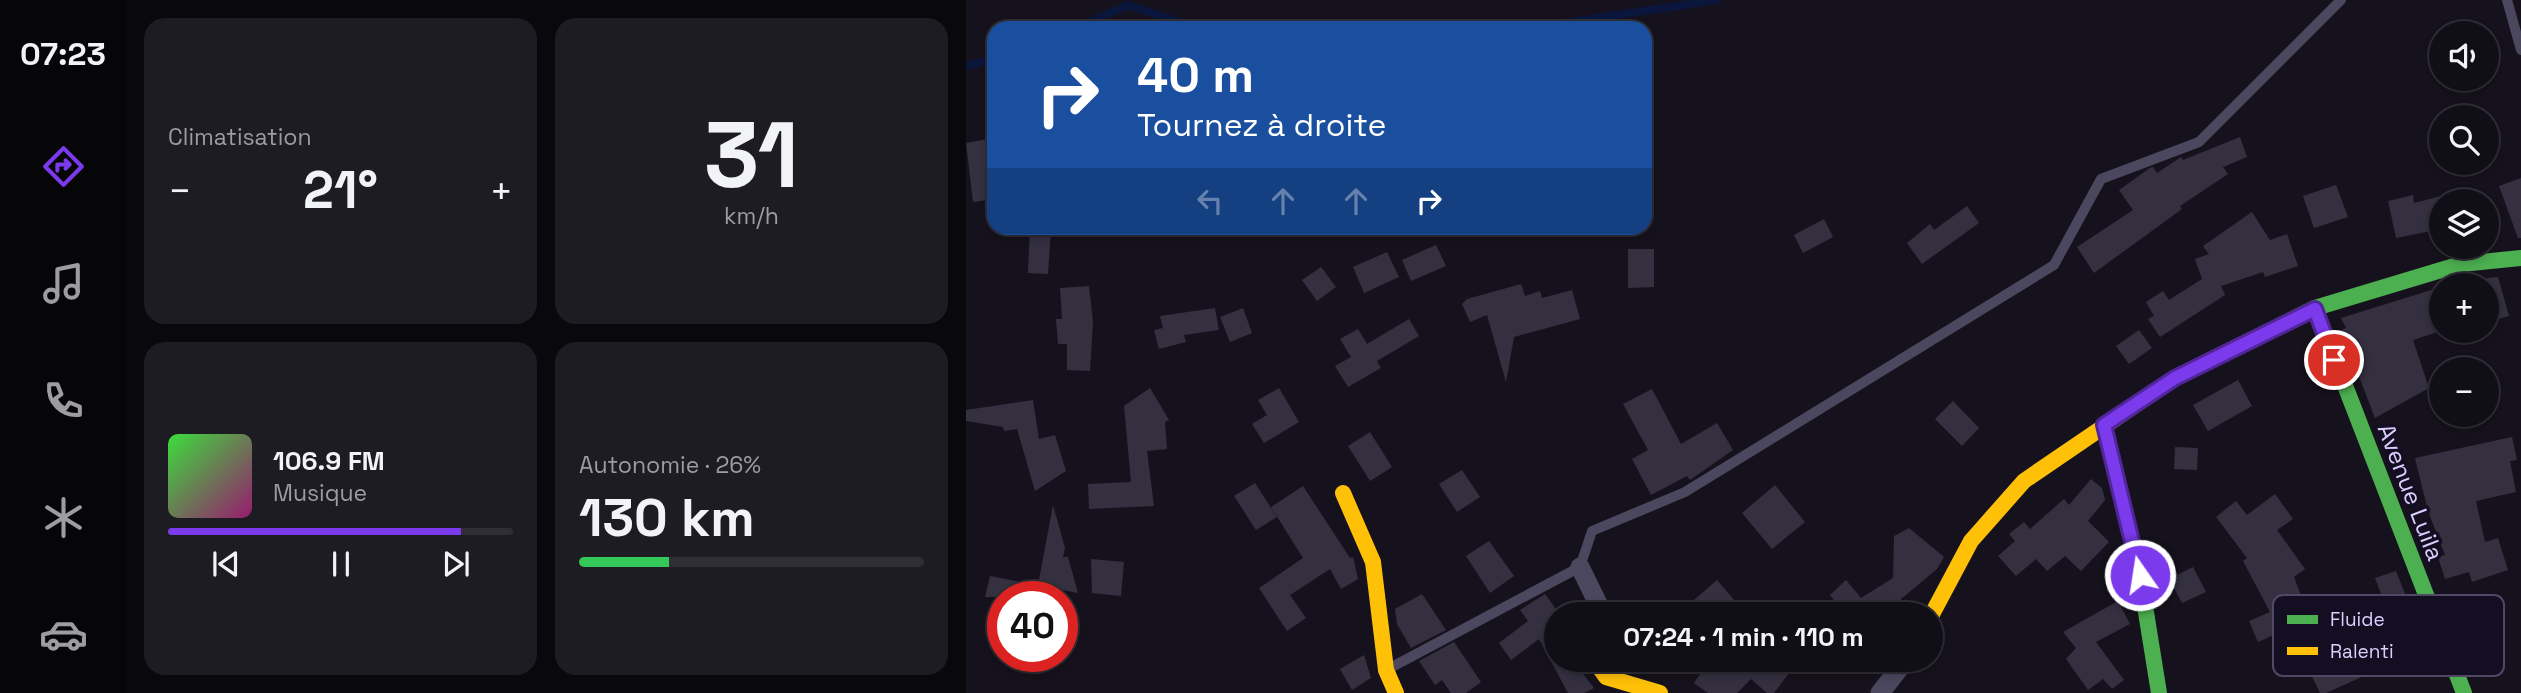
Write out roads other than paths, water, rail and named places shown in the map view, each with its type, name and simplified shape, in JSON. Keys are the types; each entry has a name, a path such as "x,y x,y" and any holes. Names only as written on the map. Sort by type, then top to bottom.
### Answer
{"street":[{"path":"1939,602 1971,541 2016,489 2104,425 2175,378 2315,309 2461,264 2521,258"},
{"name":"Avenue Luila","path":"2315,309 2426,595"},
{"path":"2104,425 2140,575 2159,693"},
{"path":"1343,492 1373,562 1386,670 1396,693"},
{"path":"1580,567 1597,602"},
{"path":"1602,672 1606,677 1627,680 1646,692 1660,693"},
{"path":"1880,693 1897,672"},
{"name":"Avenue Luila","path":"2457,676 2464,693"}],"lane":[{"path":"1386,670 1580,567 1592,531 1685,492 2054,265 2101,179 2199,142 2341,0"},
{"path":"2505,1 2521,50"}],"waterway":[{"path":"1577,21 1717,0"},
{"path":"1093,21 1128,5 1177,21"},
{"path":"966,66 987,61"}]}
